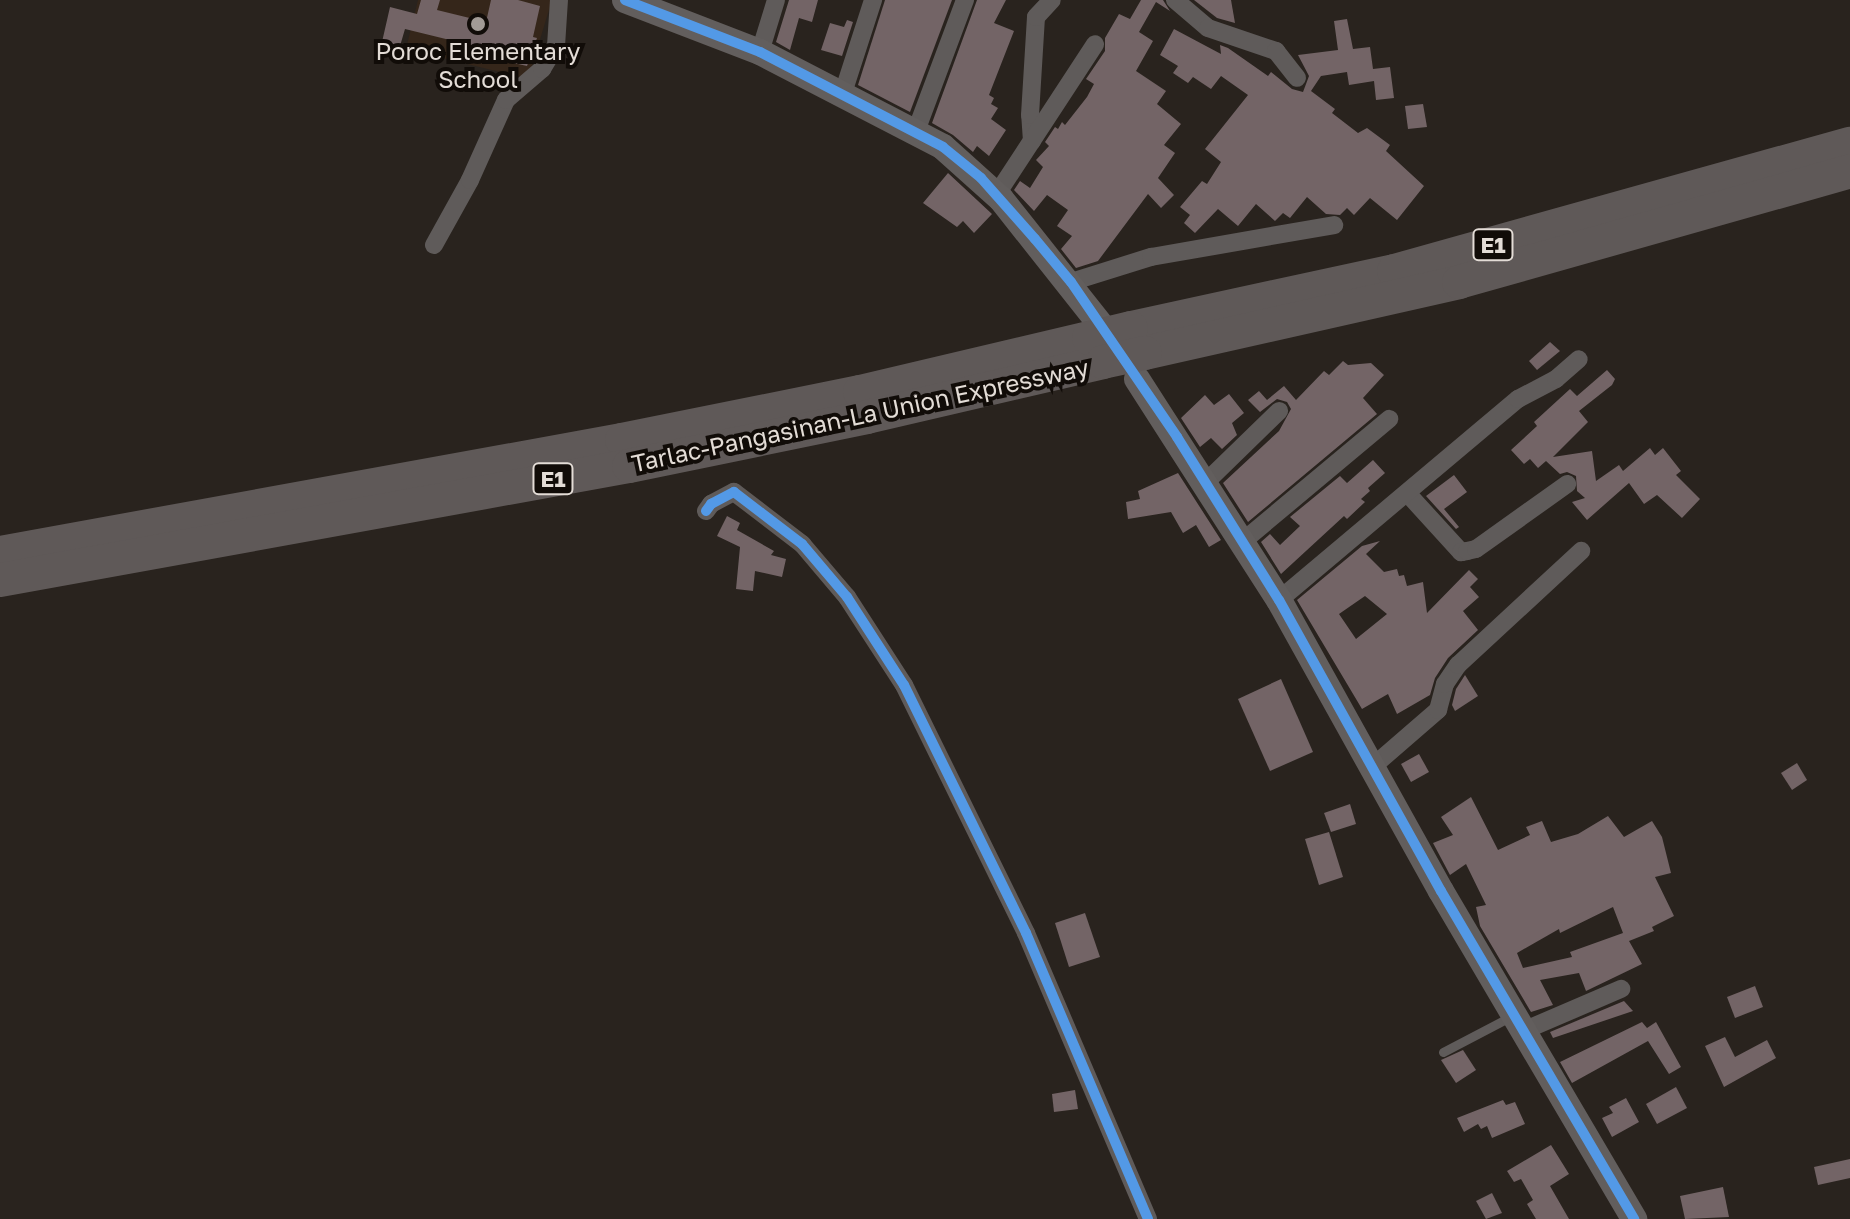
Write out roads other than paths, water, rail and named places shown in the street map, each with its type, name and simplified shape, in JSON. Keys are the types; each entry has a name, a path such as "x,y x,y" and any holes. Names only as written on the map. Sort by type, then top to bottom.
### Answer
{"highway":[{"name":"Tarlac-Pangasinan-La Union Expressway","path":"0,580 629,466 867,417 1850,144"},
{"name":"Tarlac-Pangasinan-La Union Expressway","path":"0,553 1446,285 1850,171"}],"street":[{"path":"434,245 470,180 506,100 542,69 556,46 559,0"},
{"path":"625,0 760,52 916,131 965,163 997,194 1071,282 1118,347 1279,600 1371,768 1634,1219"},
{"path":"760,52 776,0"},
{"path":"843,93 873,0"},
{"path":"916,131 965,0"},
{"path":"1032,141 1036,17 1052,0"},
{"path":"1175,0 1208,28 1276,51 1297,78"},
{"path":"997,194 1095,44"},
{"path":"1071,282 1151,257 1334,225"},
{"path":"1279,600 1518,399 1556,379 1579,359"},
{"path":"1206,482 1279,411"},
{"path":"1242,542 1389,419"},
{"path":"1408,494 1461,552 1476,549 1567,484"},
{"path":"706,511 711,504 734,492 802,544 847,597 904,685 1026,933 1148,1219"},
{"path":"1371,768 1438,710 1445,684 1458,665 1581,551"},
{"path":"1518,1023 1621,989"}],"lane":[{"path":"1443,1052 1518,1023"}],"place":[{"name":"Poroc Elementary School","path":"478,24"}]}
